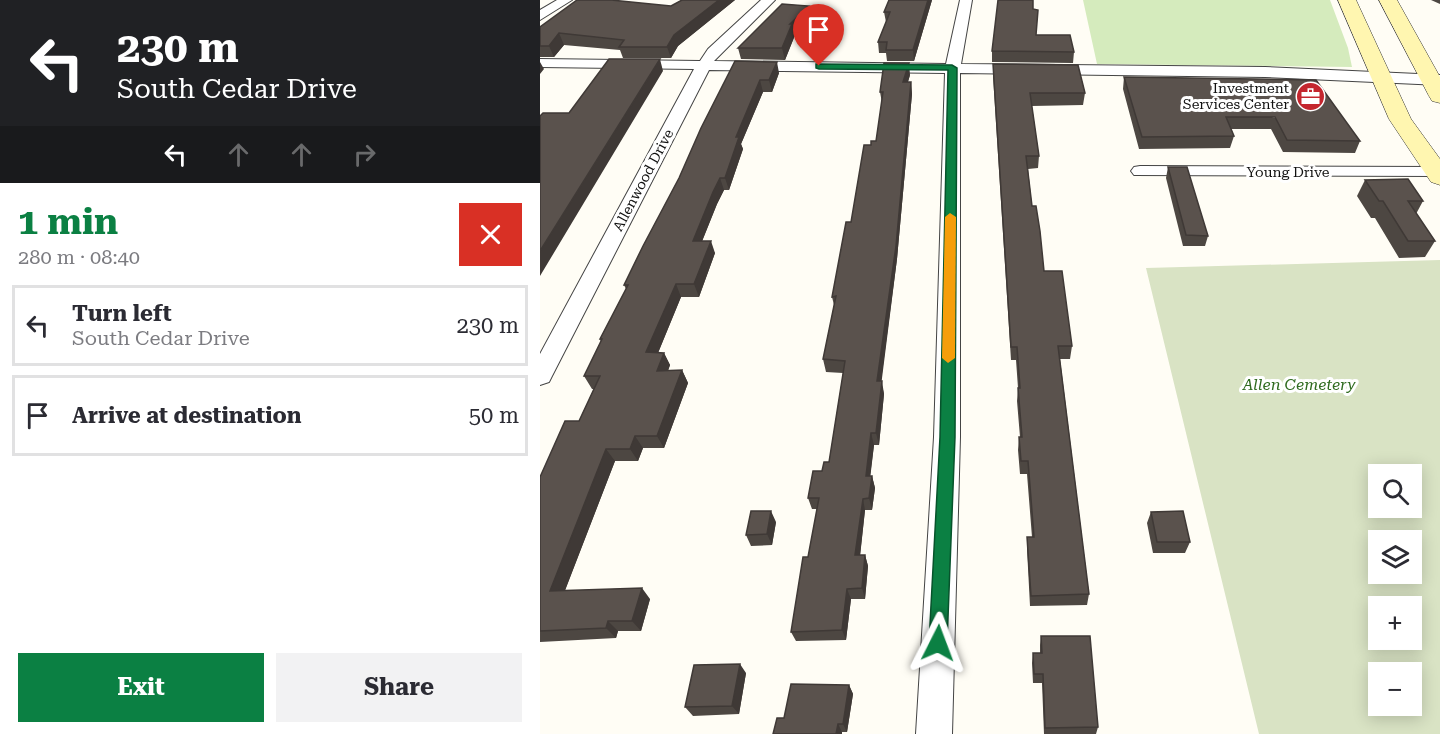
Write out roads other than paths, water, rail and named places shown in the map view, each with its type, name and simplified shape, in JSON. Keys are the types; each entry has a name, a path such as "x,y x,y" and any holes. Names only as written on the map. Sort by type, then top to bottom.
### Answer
{"main road":[{"path":"1347,0 1400,119 1438,174"},
{"path":"1388,0 1437,85"}],"street":[{"path":"540,16 566,0"},
{"name":"Allenwood Drive","path":"540,376 704,65 713,52 769,0"},
{"path":"934,734 947,437 952,68 966,0"},
{"path":"540,63 1265,72 1381,77 1437,85"},
{"name":"Young Drive","path":"1140,171 1438,174"}],"place":[{"name":"Investment Services Center","path":"1310,96"}],"park label":[{"name":"Allen Cemetery","path":"1299,384"}]}
